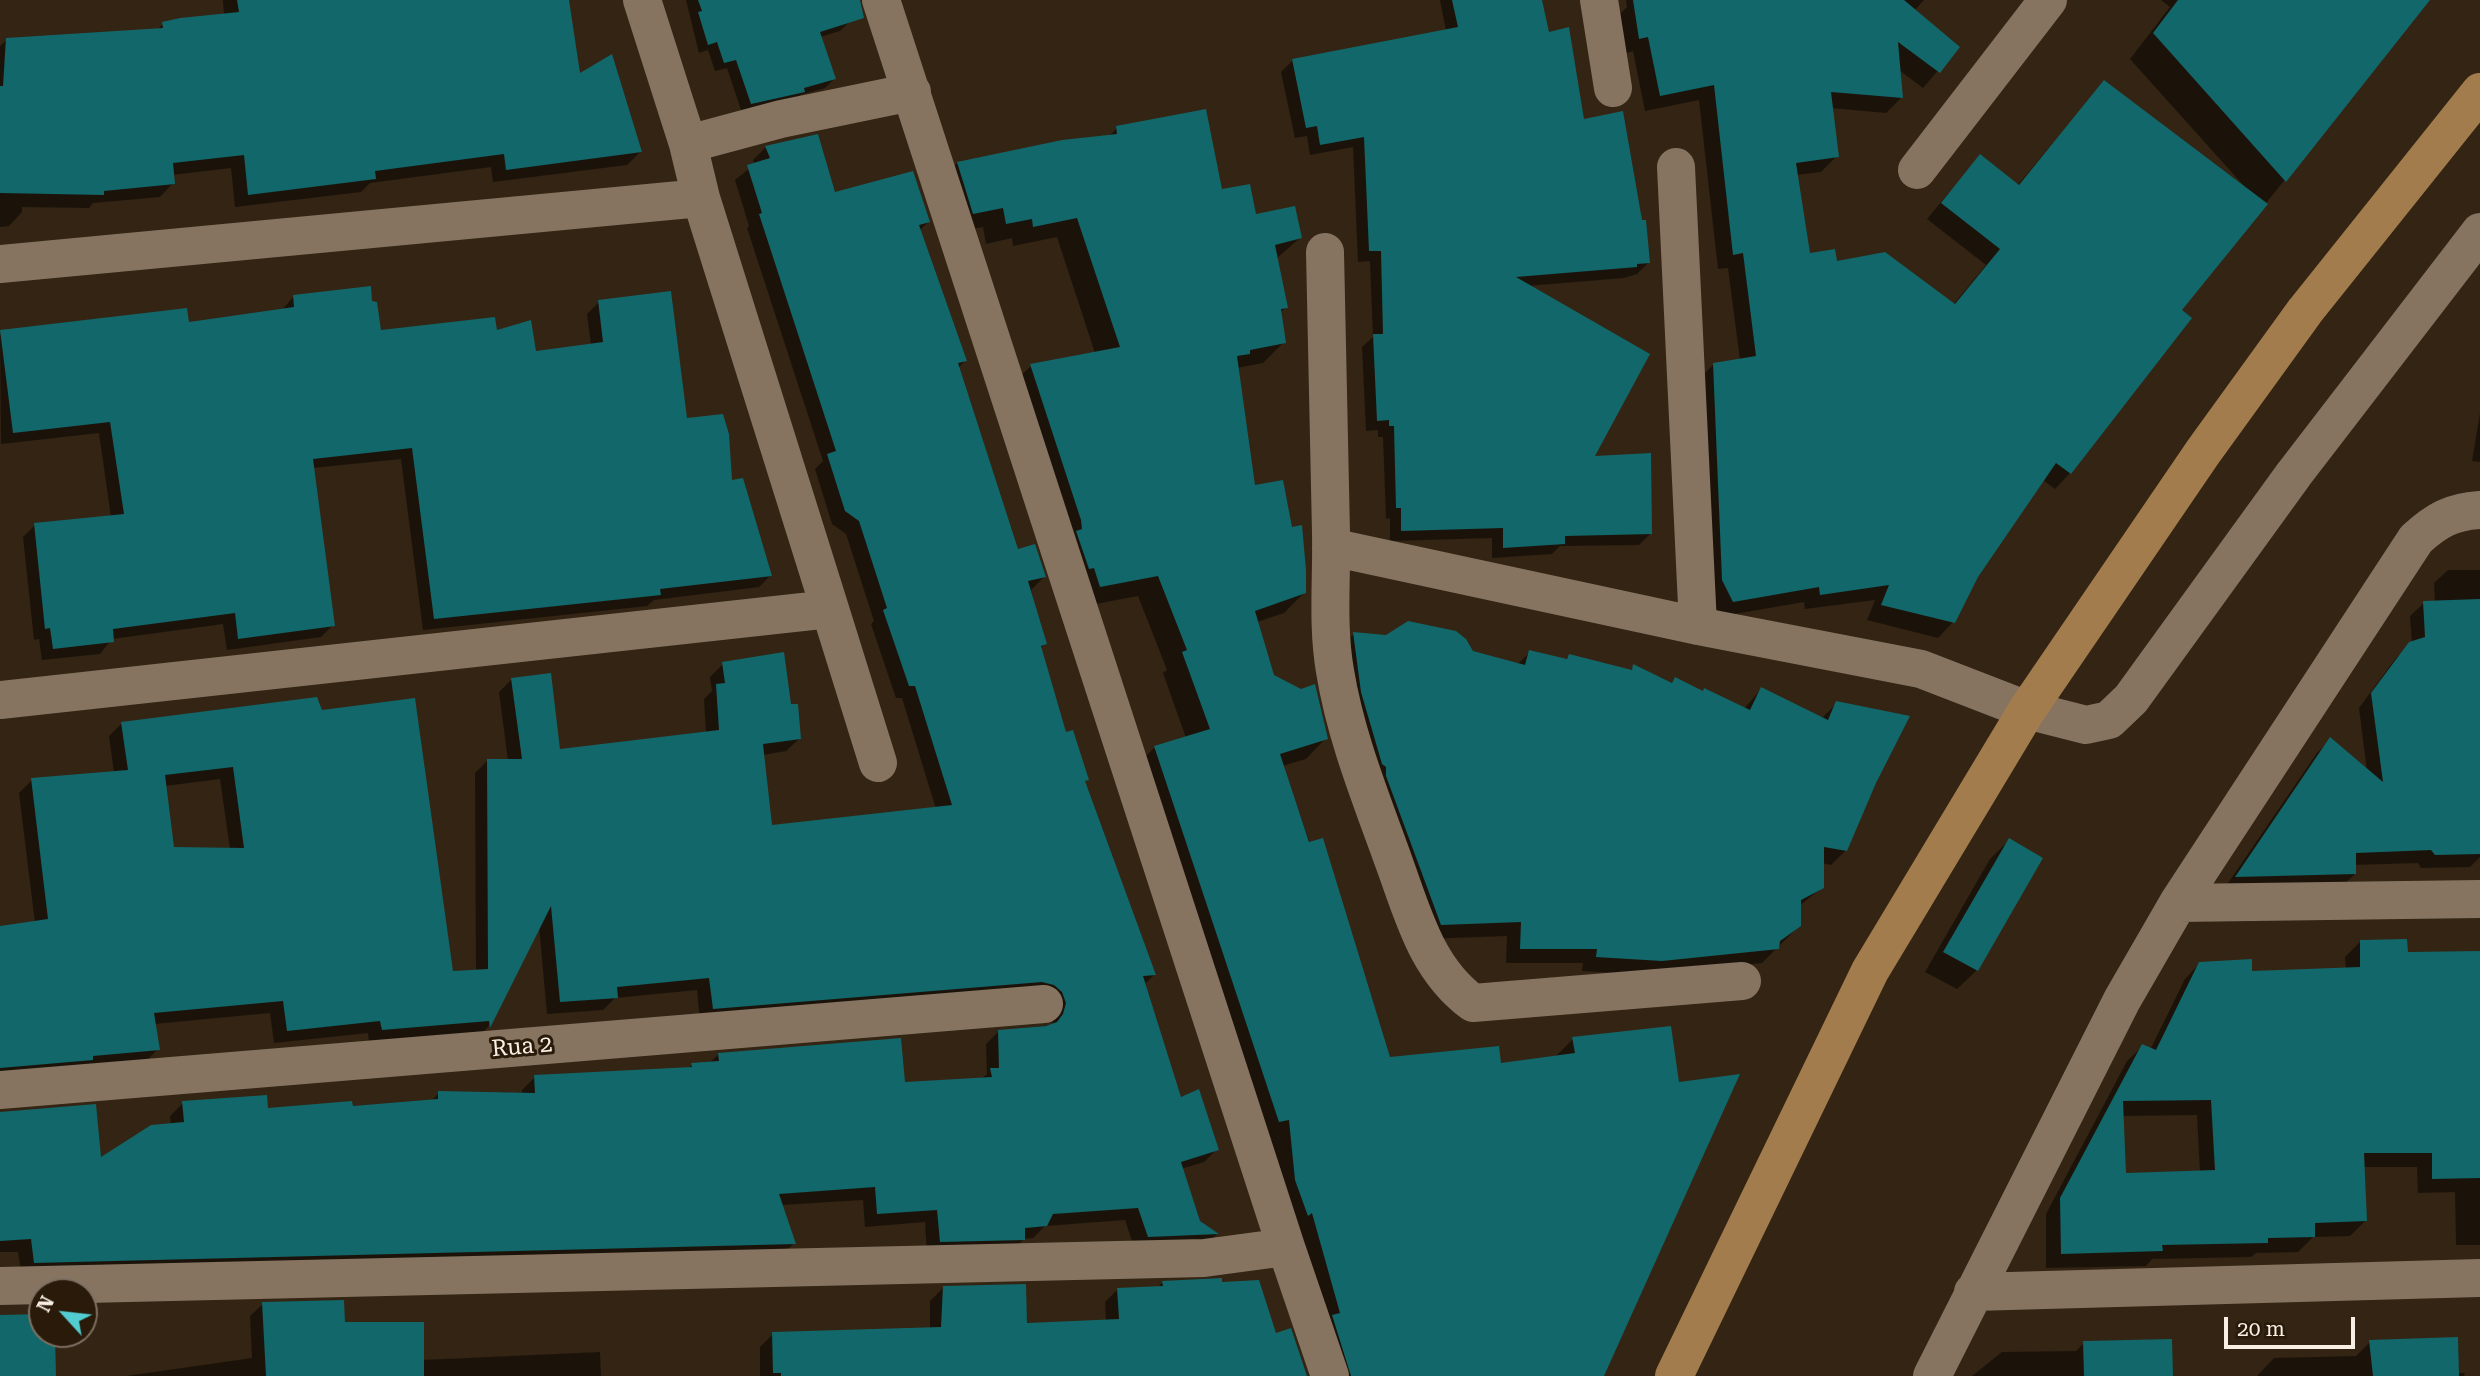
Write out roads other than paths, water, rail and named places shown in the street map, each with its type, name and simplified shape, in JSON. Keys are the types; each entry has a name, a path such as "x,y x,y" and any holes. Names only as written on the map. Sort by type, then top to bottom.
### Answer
{"main road":[{"path":"1674,1376 1870,971 2027,710 2203,452 2297,322 2480,92"}],"street":[{"path":"642,0 688,144 701,198 878,763"},
{"path":"881,0 1330,1376"},
{"path":"1599,0 1613,88"},
{"path":"1917,170 2048,0"},
{"path":"688,144 781,119 912,92"},
{"path":"1676,167 1698,626"},
{"path":"0,264 701,198"},
{"path":"1331,547 1698,626 1921,669 2027,710 2086,725 2109,720 2131,699 2294,474 2480,232"},
{"path":"1325,252 1331,547 1329,628 1343,707 1356,757 1420,934 1452,988 1473,1003 1742,981"},
{"path":"1932,1376 2122,1000 2178,903 2416,539 2438,518 2460,511 2480,510"},
{"path":"0,700 830,609"},
{"path":"2178,903 2480,899"},
{"name":"Rua 2","path":"0,1090 1044,1004"},
{"path":"0,1286 1204,1258 1286,1247"},
{"path":"1973,1292 2480,1278"}]}
